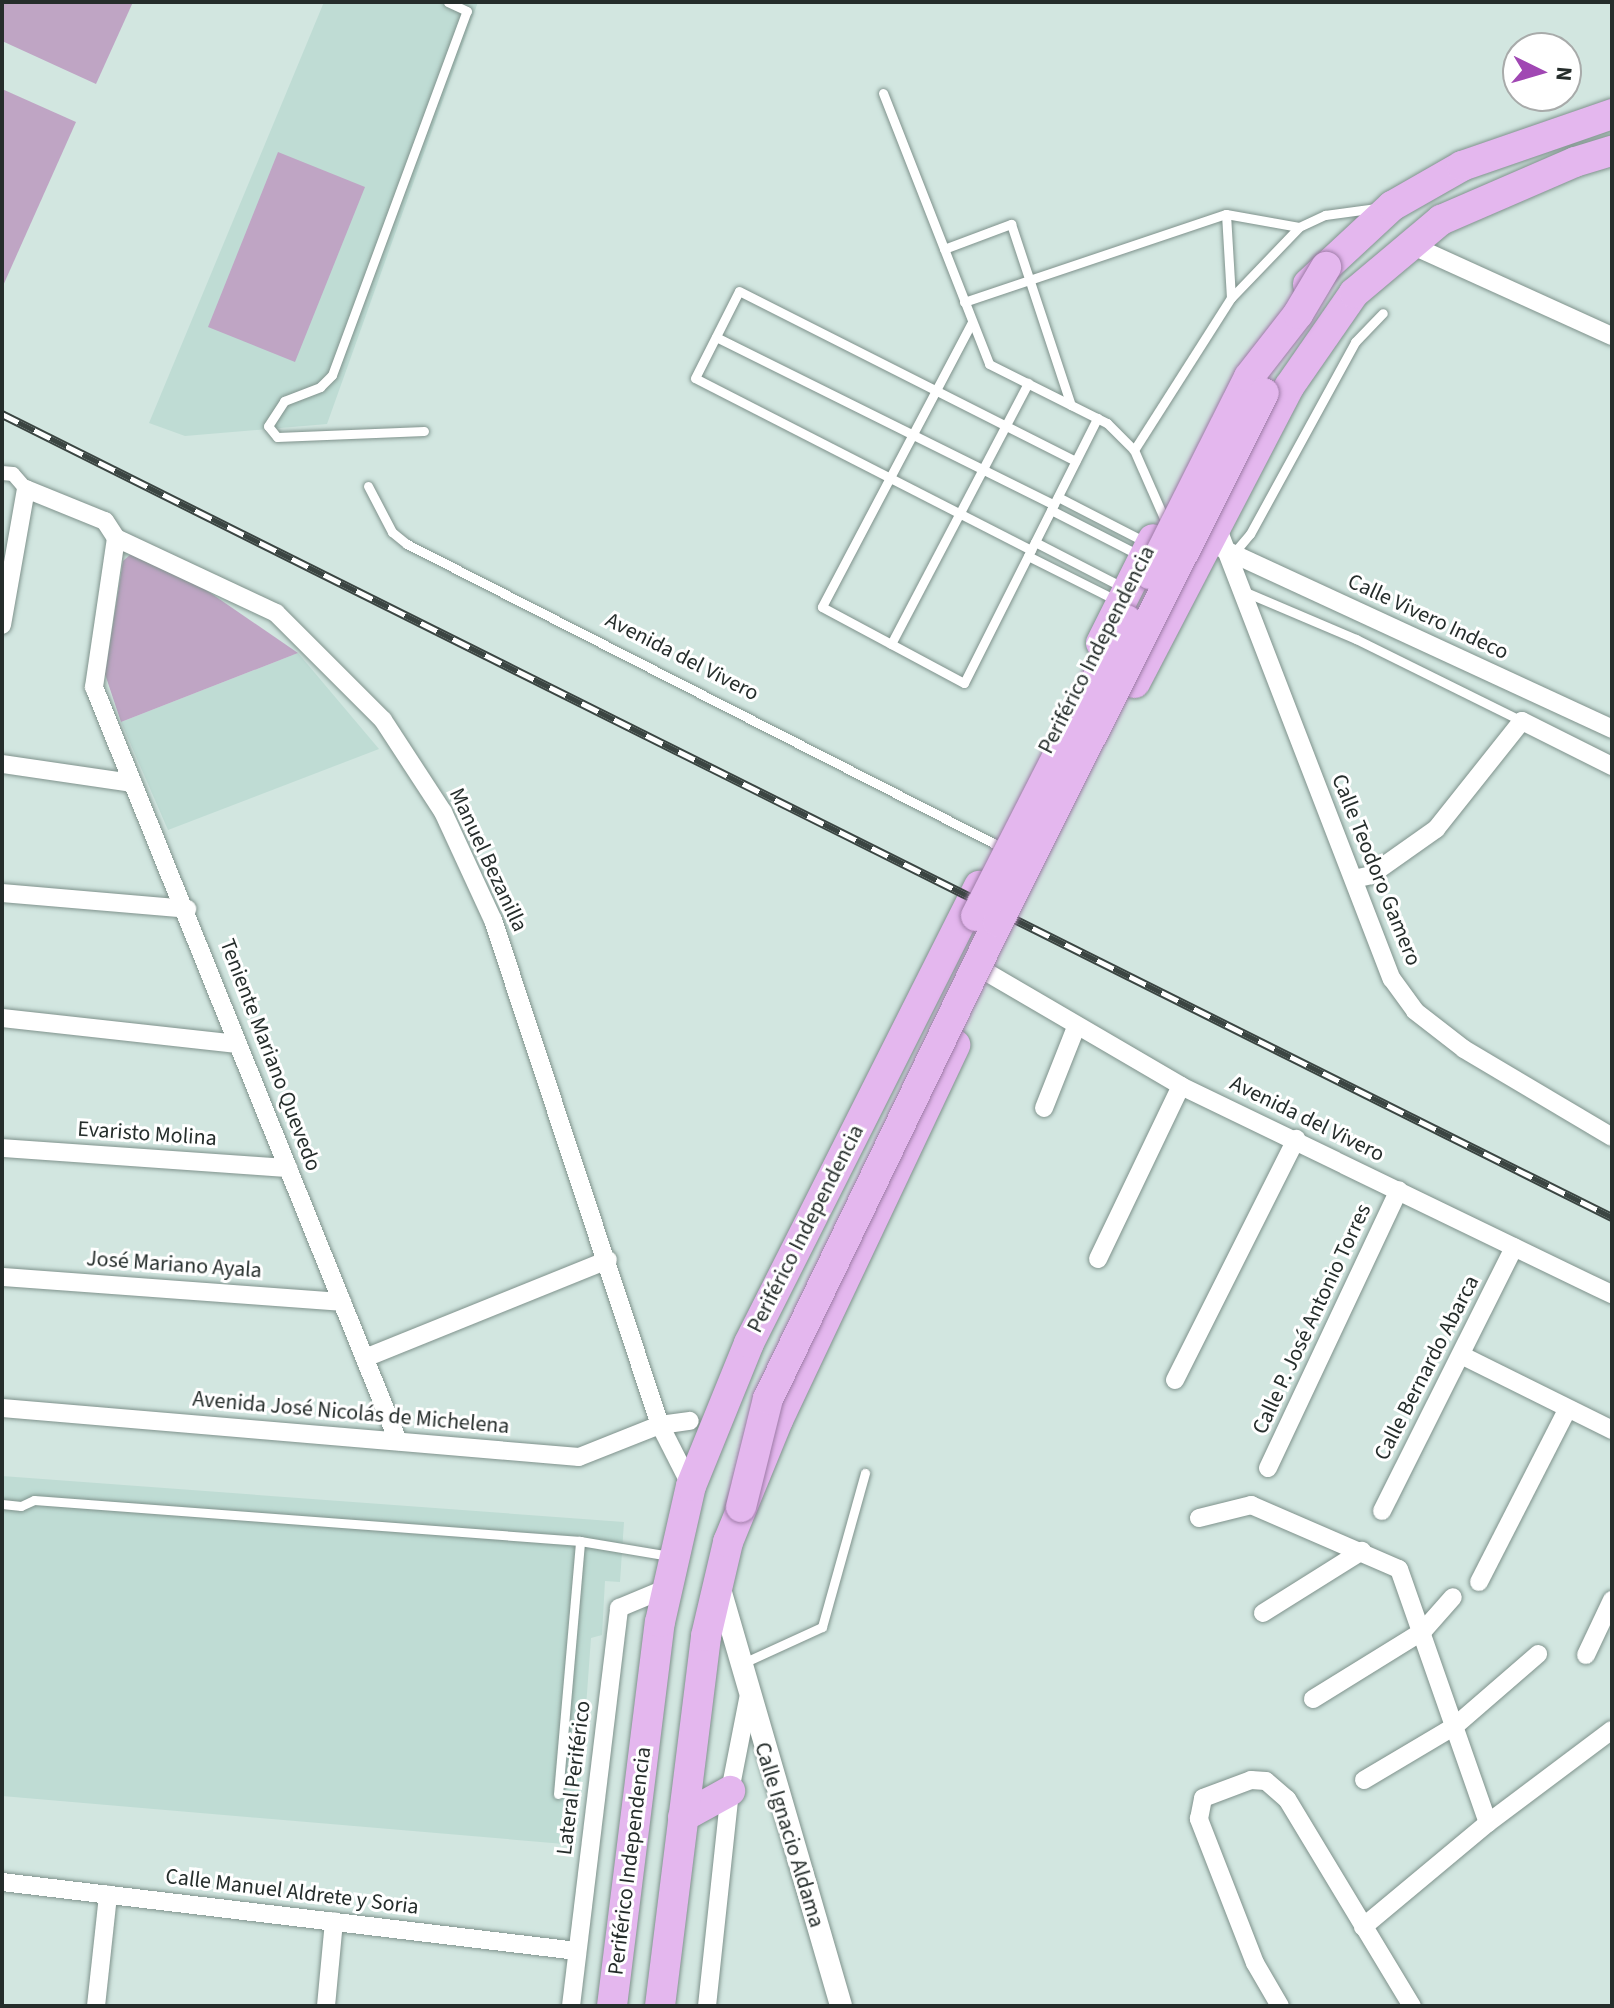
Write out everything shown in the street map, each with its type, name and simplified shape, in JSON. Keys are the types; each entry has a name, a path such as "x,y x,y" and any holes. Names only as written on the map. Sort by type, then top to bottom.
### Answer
{"highway":[{"name":"Periférico Independencia","path":"741,1507 988,973 997,901 999,846 1234,378 1299,293 1392,206 1462,166 1612,114"},
{"name":"Periférico Independencia","path":"612,2006 667,1588 672,1556 691,1486 699,1428 997,901 1224,542 1289,387 1347,303 1409,244 1441,220 1491,197 1612,151"},
{"path":"660,2006 706,1636 728,1542 741,1507 768,1399 997,901 1249,377 1298,314 1326,267"},
{"path":"691,1486 721,1438 757,1349 1264,393 1347,303"},
{"path":"683,1817 730,1791"}],"street":[{"path":"1409,244 1612,336"},
{"name":"Manuel Bezanilla","path":"2,473 13,474 26,489 105,521 116,538 276,613 383,720 443,812 493,920 608,1260 660,1425 691,1486"},
{"path":"2,625 26,489"},
{"name":"Teniente Mariano Quevedo","path":"116,538 94,687 187,909 398,1441"},
{"name":"Calle Teodoro Gamero","path":"1224,542 1239,590 1392,979 1415,1011 1464,1049 1612,1137"},
{"name":"Calle Vivero Indeco","path":"1224,542 1612,729"},
{"path":"1354,879 1371,875 1436,829 1522,721 1612,766"},
{"path":"2,764 133,783"},
{"path":"2,893 187,909"},
{"name":"Avenida del Vivero","path":"988,973 1181,1086 1612,1294"},
{"path":"2,1018 238,1044"},
{"path":"1044,1108 1076,1027"},
{"path":"1098,1259 1181,1086"},
{"path":"1175,1380 1296,1139"},
{"name":"Evaristo Molina","path":"2,1148 288,1168"},
{"name":"Calle P. José Antonio Torres","path":"1268,1468 1399,1190"},
{"name":"Calle Bernardo Abarca","path":"1382,1511 1514,1247"},
{"path":"365,1358 608,1260"},
{"name":"José Mariano Ayala","path":"2,1277 342,1302"},
{"path":"1461,1355 1612,1430"},
{"name":"Avenida José Nicolás de Michelena","path":"2,1408 579,1457 660,1425 699,1428"},
{"path":"1479,1582 1567,1410"},
{"path":"1199,1518 1251,1505 1399,1569 1488,1823"},
{"path":"1263,1613 1362,1551"},
{"name":"Calle Ignacio Aldama","path":"718,1581 748,1699 841,2006"},
{"name":"Lateral Periférico","path":"571,2006 619,1608 667,1588"},
{"path":"1313,1699 1423,1631 1453,1597"},
{"path":"1586,1655 1612,1600"},
{"path":"1364,1780 1455,1726 1538,1654"},
{"path":"707,2006 730,1791 748,1699"},
{"path":"1363,1927 1488,1823 1612,1730"},
{"path":"1280,2006 1255,1963 1198,1808 1203,1798 1251,1780 1266,1781 1287,1799 1412,2006"},
{"name":"Calle Manuel Aldrete y Soria","path":"2,1882 577,1951"},
{"path":"96,2006 108,1895"},
{"path":"326,2006 334,1921"}],"lane":[{"path":"424,431 277,437 268,426 284,401 320,387 332,375 467,11 448,2"},
{"path":"883,93 989,364 1097,418 1134,450 1153,540"},
{"path":"1134,450 1231,298 1299,227 1325,215 1392,206"},
{"path":"964,302 1226,214 1299,227"},
{"path":"1226,214 1231,298"},
{"path":"944,249 1011,224 1071,405"},
{"path":"1075,461 739,291 695,378 1125,596"},
{"path":"1224,542 1250,534 1355,342 1383,313"},
{"path":"972,322 822,607 964,683 1097,418"},
{"path":"716,337 1054,504 1153,540"},
{"path":"891,644 1028,383"},
{"name":"Avenida del Vivero","path":"368,486 392,532 407,544 999,846"},
{"path":"1054,504 1153,540"},
{"path":"1031,549 1125,596"},
{"path":"1239,590 1356,639 1522,721"},
{"path":"739,1664 822,1627 865,1473"},
{"path":"2,1504 21,1506 34,1500 580,1541 672,1556"},
{"path":"558,1794 580,1541"}],"shaded area":[{"path":"2,2 133,2 96,84 2,41"},
{"path":"324,2 478,2 327,424 185,436 149,423"},
{"path":"2,89 76,122 2,288"},
{"path":"278,152 365,187 295,362 208,327"},
{"path":"131,554 196,583 298,653 121,722 105,674 123,561"},
{"path":"298,653 379,749 168,830 121,722"},
{"path":"2,1476 624,1522 620,1582 605,1581 602,1635 591,1638 576,1845 2,1796"}],"railway":[{"path":"2,414 1612,1217"}]}
